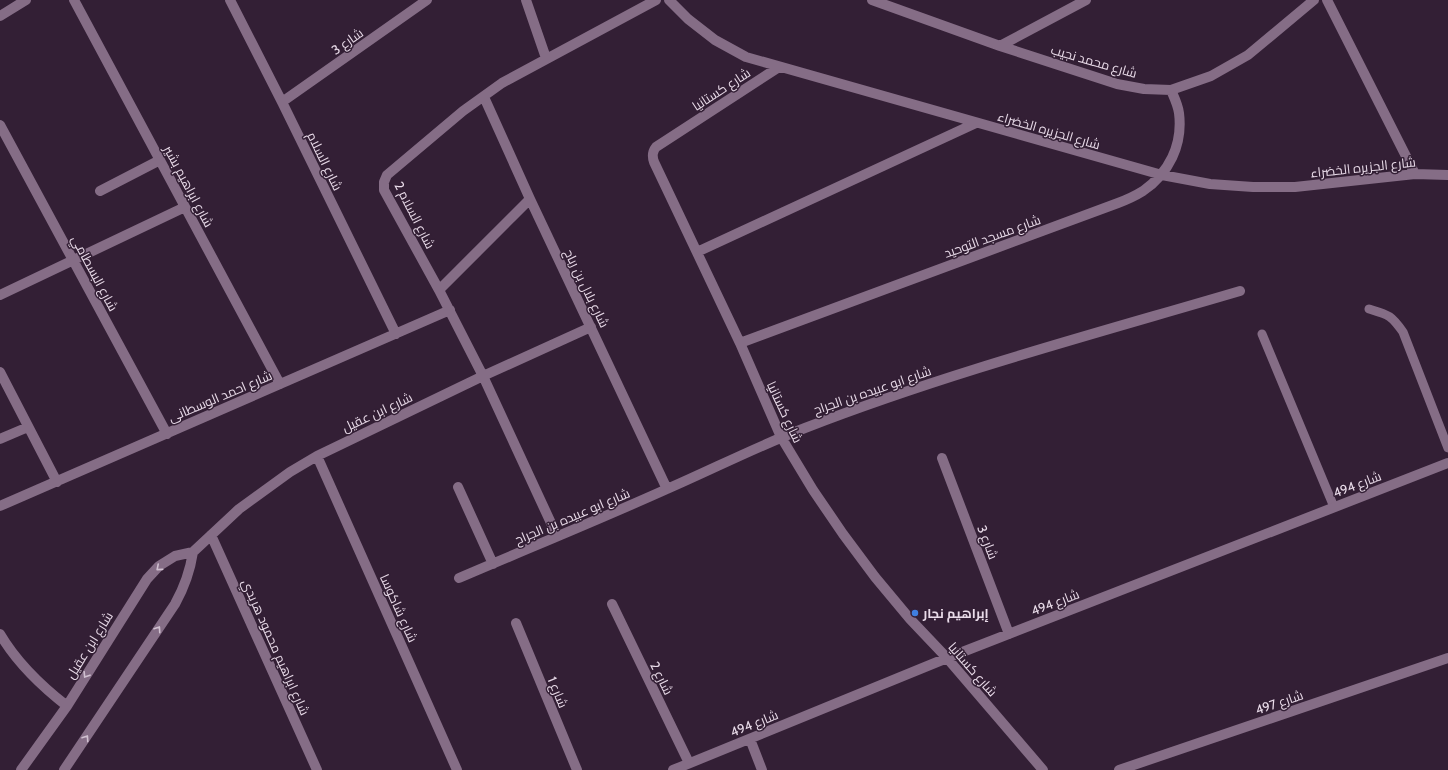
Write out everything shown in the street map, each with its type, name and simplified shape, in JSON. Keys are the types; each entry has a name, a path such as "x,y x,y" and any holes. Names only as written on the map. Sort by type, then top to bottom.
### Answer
{"street":[{"path":"0,16 26,0"},
{"name":"شارع ابراهيم بشير","path":"74,0 280,384"},
{"name":"شارع السلام","path":"230,0 396,334"},
{"name":"شارع 3","path":"282,102 427,0"},
{"path":"526,0 546,58"},
{"name":"شارع السلام 2","path":"557,536 483,376 450,310 384,190 384,182 387,175 434,134 502,83 656,0"},
{"name":"شارع الجزيره الخضراء","path":"669,0 688,19 715,40 746,57 1162,175 1210,184 1253,187 1295,187 1415,174 1448,175"},
{"name":"شارع محمد نجيب","path":"872,0 1000,46 1117,84 1144,89 1171,90 1211,76 1248,55 1314,0"},
{"path":"1000,46 1086,0"},
{"path":"1327,0 1415,174"},
{"name":"شارع كستانيا","path":"779,67 656,147 652,157 740,343 781,437 830,515 866,565 910,619 947,658 1043,770"},
{"name":"شارع مسجد التوحيد","path":"740,343 1118,204 1142,192 1162,175 1174,156 1180,134 1179,111 1171,90"},
{"name":"شارع بلال بن رباح","path":"484,97 530,199 667,489"},
{"path":"697,252 976,123"},
{"name":"شارع البسطامي","path":"0,124 167,434"},
{"path":"100,191 160,160"},
{"path":"439,290 530,199"},
{"path":"0,295 185,207"},
{"name":"شارع ابو عبيده بن الجراح","path":"459,578 667,489 781,437 888,397 1240,291"},
{"name":"شارع احمد الوسطانى","path":"0,506 450,310"},
{"name":"شارع ابن عقيل","path":"21,770 67,706 147,579 159,566 175,556 193,552 239,509 264,490 317,456 483,376 591,327"},
{"path":"0,372 57,482"},
{"path":"0,439 28,427"},
{"name":"شارع شاكوسا","path":"317,456 457,770"},
{"name":"شارع 3","path":"942,458 1009,634"},
{"name":"شارع 494","path":"673,770 947,658 1448,463"},
{"path":"458,487 493,564"},
{"name":"شارع ابراهيم محمود هريدي","path":"211,535 317,770"},
{"path":"64,770 175,604 184,588 190,570 193,552"},
{"name":"شارع 2","path":"612,604 689,763"},
{"name":"شارع 1","path":"516,623 577,770"},
{"path":"0,634 23,667 41,686 67,706"},
{"name":"شارع 497","path":"1119,770 1448,658"},
{"path":"750,738 762,770"}],"lane":[{"path":"1369,310 1384,313 1393,318 1403,332 1448,448"},
{"path":"1262,334 1334,507"}],"place":[{"name":"إبراهيم نجار","path":"915,613"}]}
